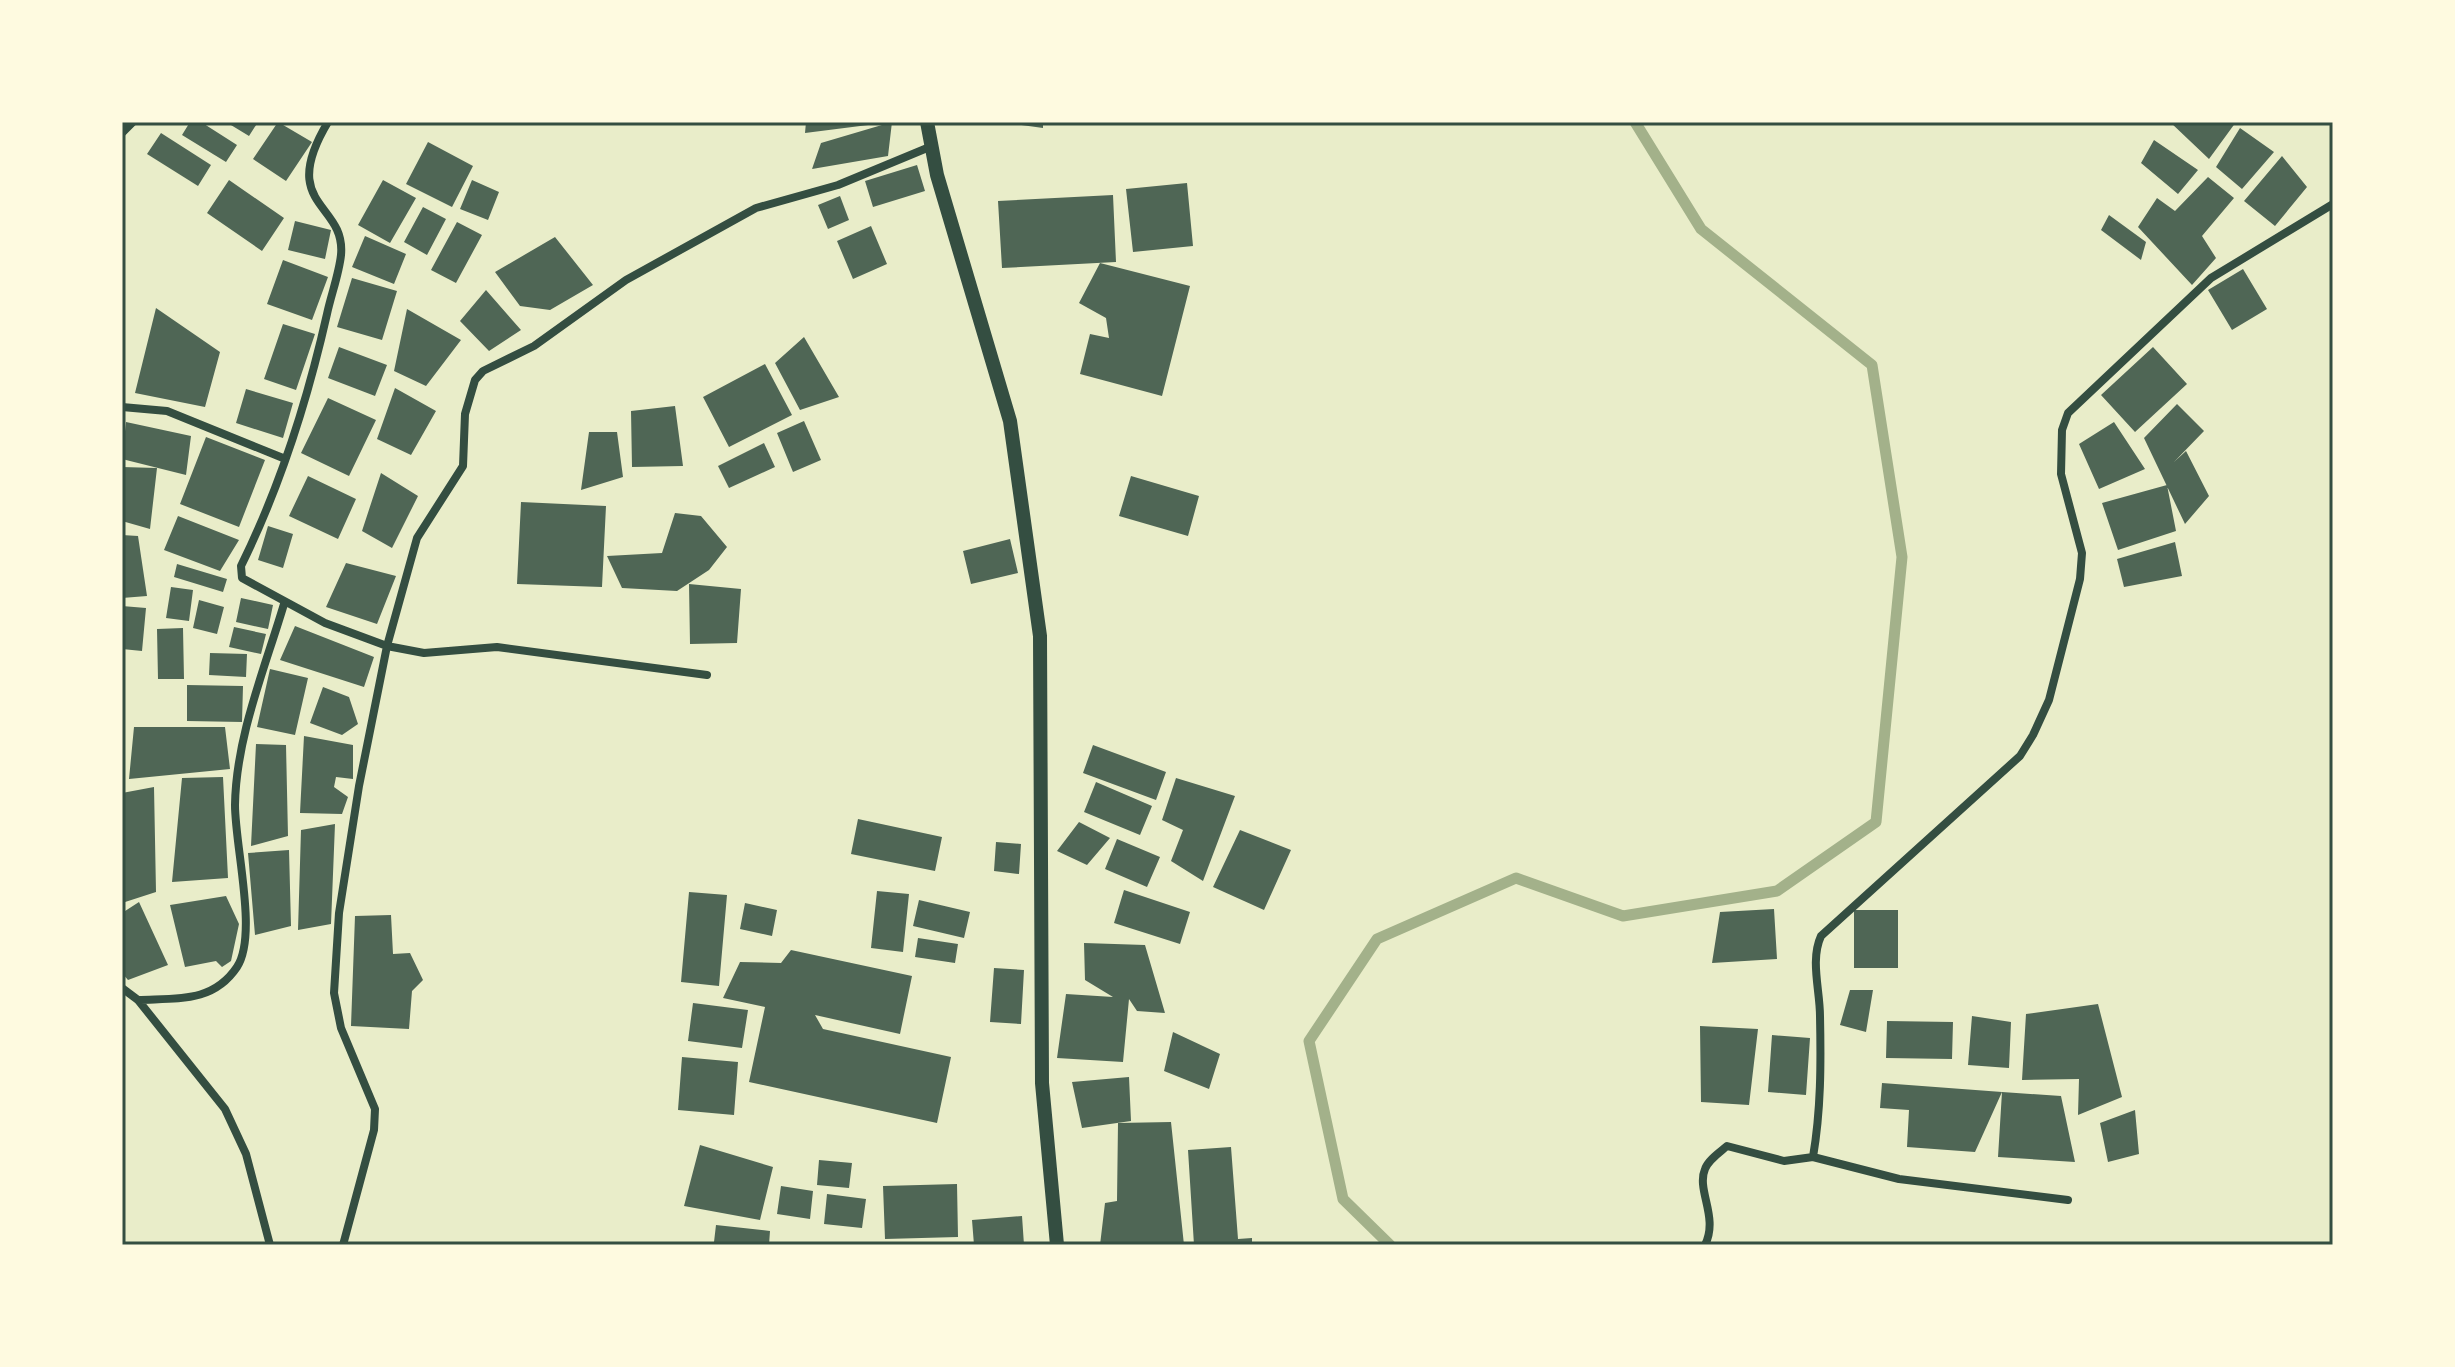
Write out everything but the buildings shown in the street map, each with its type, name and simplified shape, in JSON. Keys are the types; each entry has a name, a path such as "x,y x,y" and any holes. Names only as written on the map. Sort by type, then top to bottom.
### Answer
{"street":[{"path":"122,133 133,122"},
{"path":"328,122 313,151 309,183 314,200 338,233 341,256 312,378 239,573 284,604 387,646 424,653 497,647 707,675"},
{"path":"927,122 937,175 1010,421 1040,636 1042,1083 1057,1245"},
{"path":"343,1245 374,1130 375,1109 369,1088 341,1028 334,993 339,913 359,786 387,646 417,538 463,466 467,403 475,380 483,371 534,346 638,273 756,208 838,185 932,146"},
{"path":"1813,1157 1820,1114 1820,989 1815,962 1819,940 2020,756 2049,700 2080,579 2082,553 2061,474 2062,430 2068,413 2211,278 2333,204"},
{"path":"122,407 167,411 283,458"},
{"path":"138,1000 201,997 219,988 235,970 244,952 247,935 235,804 244,741 284,604"},
{"path":"122,988 138,1000 225,1109 246,1154 270,1245"},
{"path":"1705,1245 1710,1226 1703,1178 1706,1164 1727,1146 1784,1161 1813,1157 1899,1179 2068,1200"}],"waterway":[{"path":"1390,1245 1343,1199 1309,1041 1377,939 1516,878 1623,916 1777,891 1876,822 1902,557 1872,365 1701,229 1635,122"}]}
